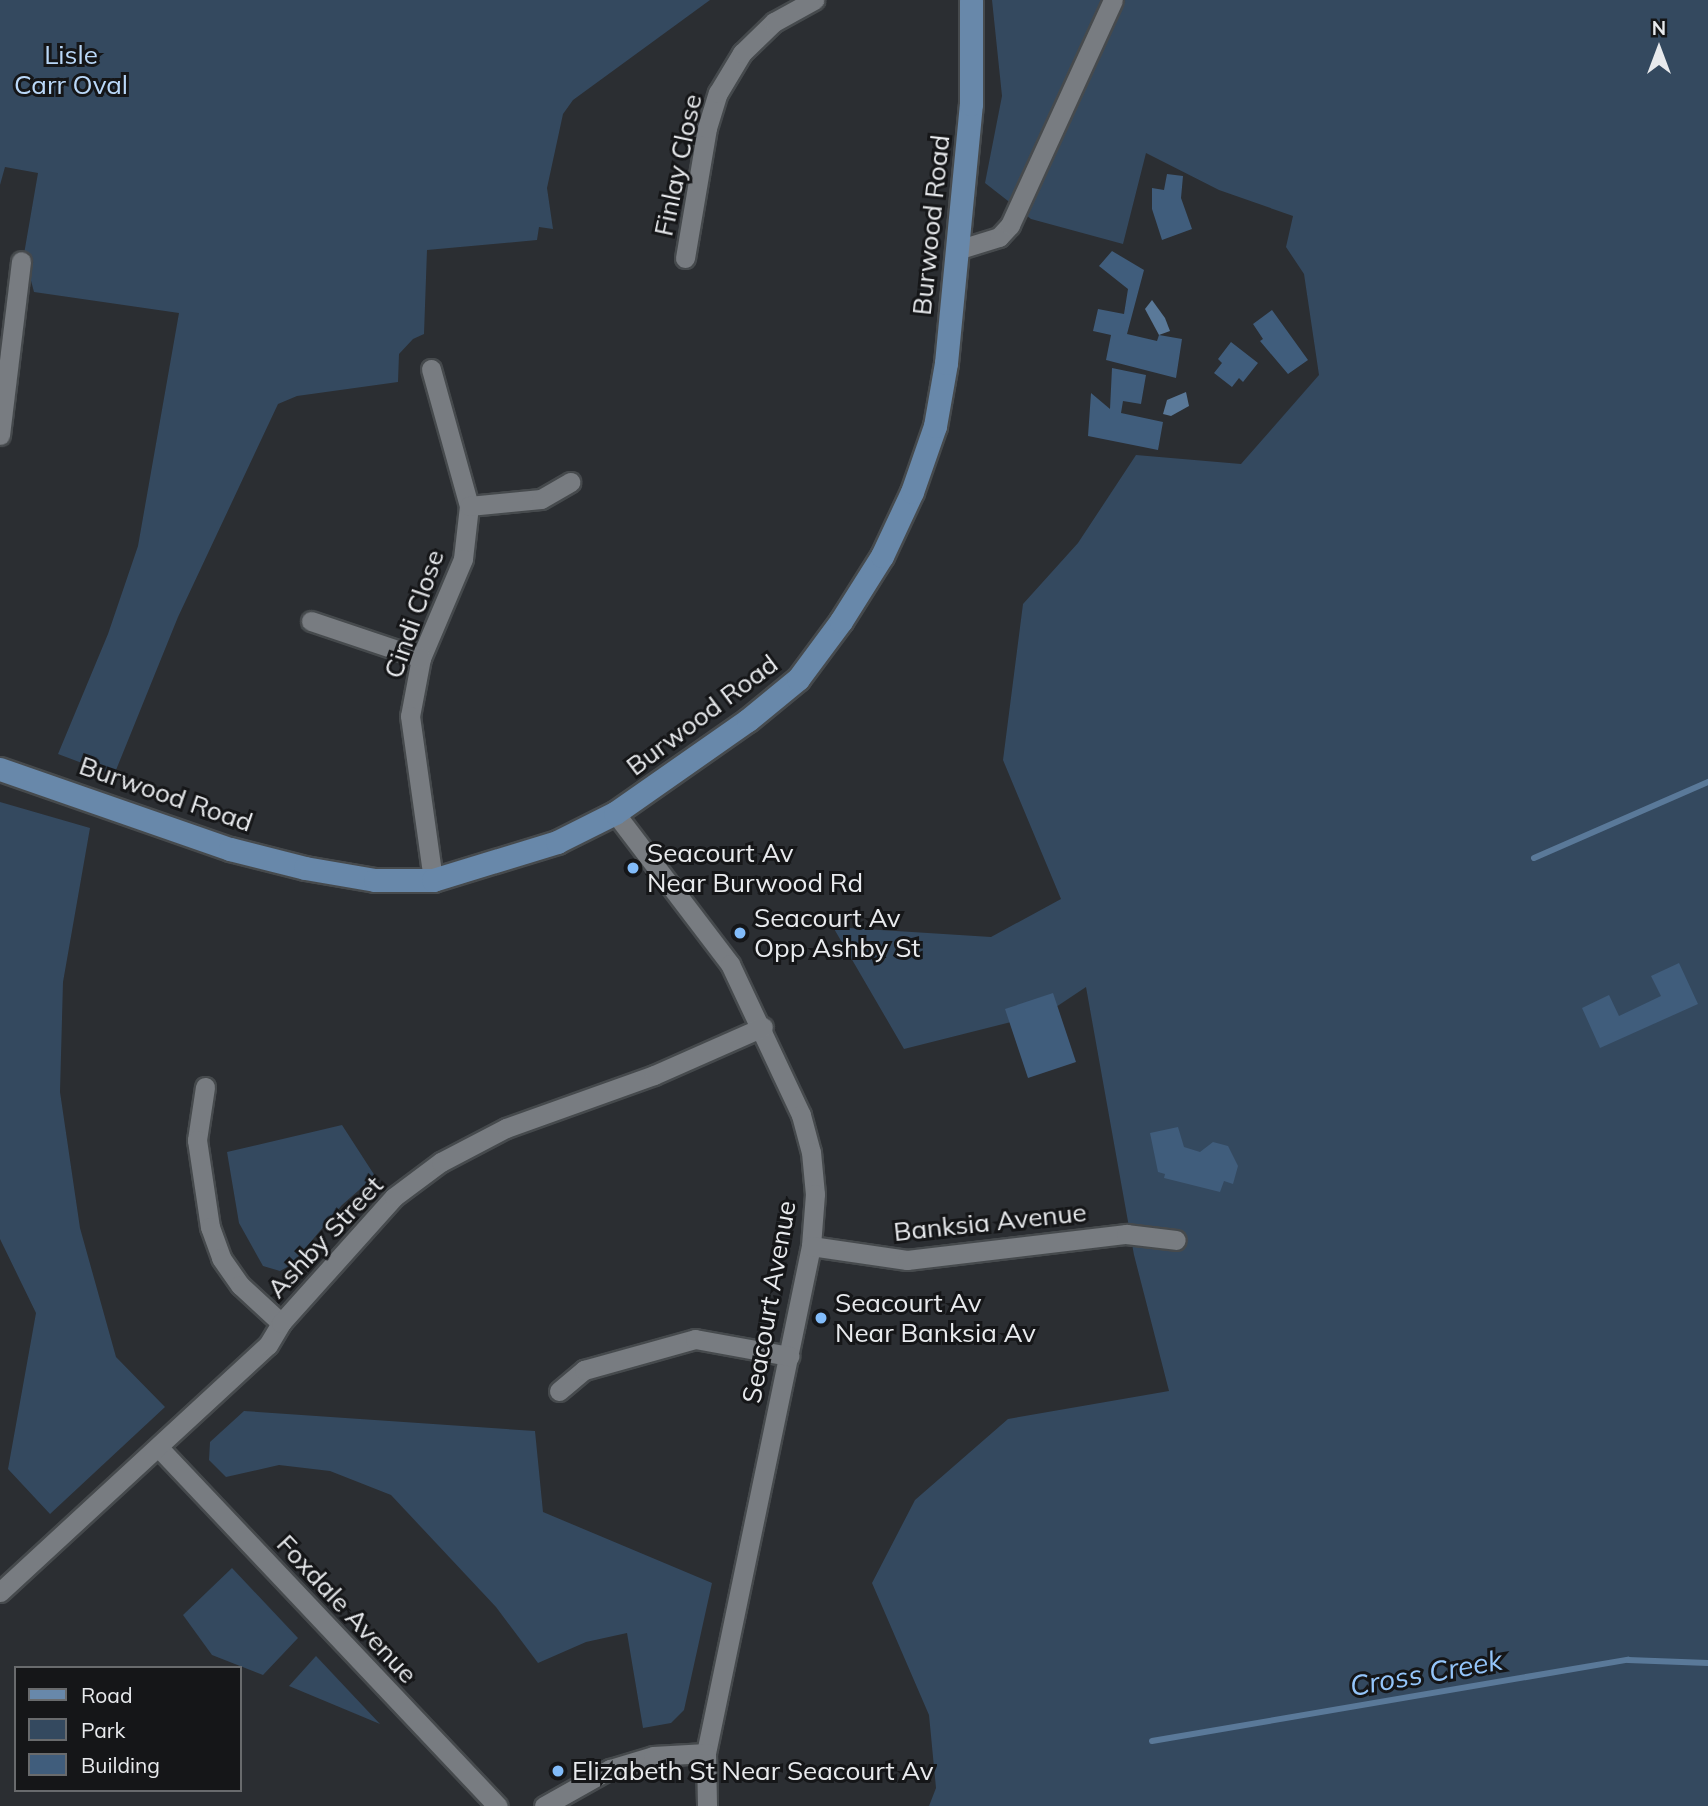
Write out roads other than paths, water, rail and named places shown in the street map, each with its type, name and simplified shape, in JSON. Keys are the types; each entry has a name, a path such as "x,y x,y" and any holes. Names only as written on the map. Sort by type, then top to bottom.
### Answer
{"main road":[{"name":"Burwood Road","path":"0,769 230,849 305,868 374,880 433,880 556,842 615,813 686,766 798,679 881,556 912,492 935,426 957,250 971,104 971,0"}],"street":[{"name":"Finlay Close","path":"685,258 707,128 718,93 742,53 774,22 814,0"},
{"path":"957,250 999,237 1010,225 1113,0"},
{"path":"0,435 21,261"},
{"name":"Cindi Close","path":"431,369 469,506 463,559 421,659 410,716 411,748 433,880"},
{"path":"469,506 541,499 570,482"},
{"path":"311,621 421,659"},
{"name":"Seacourt Avenue","path":"615,813 709,929 763,1027 801,1115 811,1153 815,1194 811,1246 706,1753 707,1806"},
{"name":"Ashby Street","path":"0,1592 268,1345 281,1323 394,1197 441,1162 506,1128 654,1075 763,1027"},
{"path":"205,1087 197,1140 210,1227 221,1258 240,1285 281,1323"},
{"name":"Banksia Avenue","path":"811,1246 886,1261 1126,1234 1176,1240"},
{"path":"559,1391 583,1370 695,1339 789,1356"},
{"name":"Foxdale Avenue","path":"159,1448 498,1806"},
{"path":"544,1806 610,1769 653,1756 706,1753"}],"waterway":[{"path":"1534,858 1708,782"},
{"name":"Cross Creek","path":"1152,1741 1628,1660 1708,1663"}],"place":[{"name":"Seacourt Av Near Burwood Rd","path":"633,868"},
{"name":"Seacourt Av Opp Ashby St","path":"740,933"},
{"name":"Seacourt Av Near Banksia Av","path":"821,1318"},
{"name":"Elizabeth St Near Seacourt Av","path":"558,1771"}],"park label":[{"name":"Lisle Carr Oval","path":"71,70"}]}
